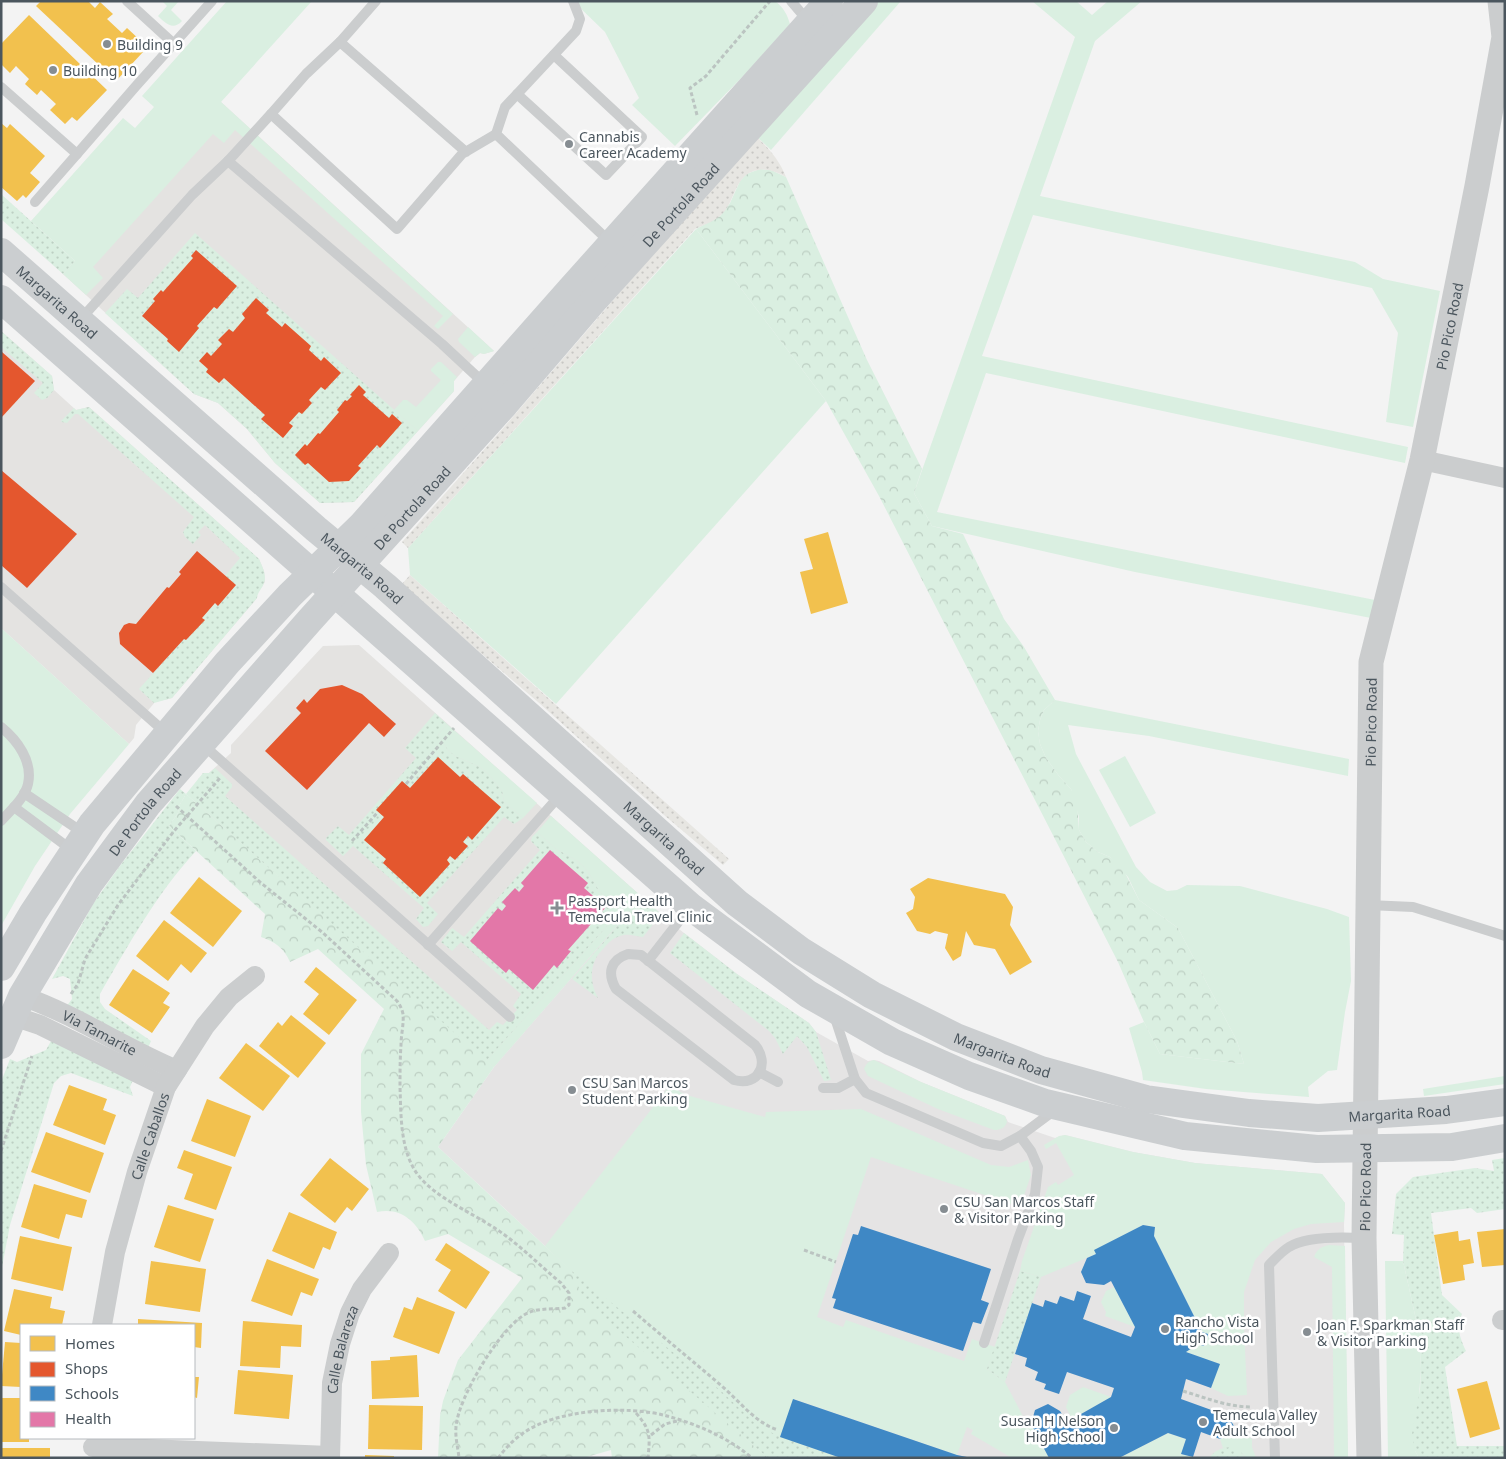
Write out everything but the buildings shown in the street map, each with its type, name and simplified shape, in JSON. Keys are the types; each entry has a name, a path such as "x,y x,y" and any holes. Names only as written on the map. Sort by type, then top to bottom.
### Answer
{"main road":[{"name":"De Portola Road","path":"1,967 79,842 167,733 227,663 290,595 360,528 829,1"},
{"name":"De Portola Road","path":"1,1045 9,1003 89,884 148,804 505,404 596,298 864,1"},
{"path":"682,203 688,186 704,165 810,47 813,35 810,24"},
{"name":"Margarita Road","path":"1,252 339,548 385,586 737,903 801,951 872,994 956,1037 1041,1070 1146,1099 1240,1112 1318,1118 1446,1110 1505,1102"},
{"path":"1,299 691,906 808,994 892,1042 969,1076 1046,1103 1185,1136 1317,1149 1452,1147 1505,1138"},
{"path":"691,906 702,902 717,905 761,939 801,951"}],"street":[{"name":"Pio Pico Road","path":"1369,1458 1364,1238 1371,662 1422,460 1477,186 1504,37 1500,1"},
{"path":"1422,460 1505,478"},
{"name":"Calle Caballos","path":"102,1324 115,1252 137,1172 172,1079 205,1026 217,1011 230,996 255,976"},
{"name":"Via Tamarite","path":"9,1003 40,1025 172,1079"},
{"name":"Calle Balareza","path":"330,1457 332,1383 340,1344 350,1313 362,1289 389,1253"},
{"path":"93,1447 330,1457"}],"lane":[{"path":"127,1 174,44"},
{"path":"35,202 212,1"},
{"path":"80,320 192,195 228,160 306,74 340,42 376,1"},
{"path":"271,114 397,229 466,152 496,134 505,107 576,31 580,19 573,1"},
{"path":"791,1 810,24"},
{"path":"340,42 466,152"},
{"path":"517,94 606,174 642,137 554,55"},
{"path":"1,86 77,154"},
{"path":"496,134 612,243"},
{"path":"228,160 442,344 487,386"},
{"path":"1,264 28,275"},
{"path":"1,587 167,733"},
{"path":"1,727 12,736 23,751 28,783 24,793 1,821"},
{"path":"201,743 510,1017"},
{"path":"428,945 562,792"},
{"path":"24,793 79,842"},
{"path":"14,807 79,842"},
{"path":"1368,905 1413,907 1505,936"},
{"path":"648,961 691,906"},
{"path":"628,954 641,955 648,961 755,1045 762,1058 762,1064 759,1072 750,1081 734,1080 616,989 610,974 613,964 619,956 628,954"},
{"path":"831,1007 855,1079 866,1093 983,1143 1001,1146 1020,1136 1061,1107"},
{"path":"759,1072 778,1082"},
{"path":"823,1088 838,1088 855,1079"},
{"path":"984,1343 1018,1239 1035,1194 1038,1167 1031,1151 1020,1136"},
{"path":"1274,1458 1269,1265 1290,1246 1308,1240 1347,1237 1364,1238"}],"path":[{"path":"406,784 455,727"},
{"path":"71,994 78,984 85,959 118,905 187,816 228,768"},
{"path":"176,806 260,883 322,932 397,1000 403,1012 400,1088 403,1132 406,1151 415,1170 427,1184 443,1196 495,1228 561,1282 569,1293 569,1305 565,1308 538,1310 524,1315 494,1346 475,1377 458,1417 456,1428 459,1458"},
{"path":"352,842 378,812"},
{"path":"1,1151 32,1056"},
{"path":"804,1250 836,1262"},
{"path":"633,1311 726,1389 762,1423 778,1430"},
{"path":"1183,1391 1238,1407 1252,1407"},
{"path":"498,1458 523,1433 558,1417 580,1412 636,1412 658,1414 679,1420 724,1438 741,1448 752,1458"},
{"path":"636,1412 648,1429 650,1436 648,1458"},
{"path":"650,1436 656,1429 665,1424 679,1420"}],"shaded area":[{"path":"221,102 494,351 484,354 480,353 475,357 454,381 454,391 354,502 320,503 275,463 247,429 218,403 194,394 63,274"},
{"path":"1,331 52,376 54,390 76,410 89,407 259,559 264,571 265,582 257,593 257,598 172,698 155,702 136,725 134,738 129,744 1,628"},
{"path":"359,645 642,897 494,1067 197,804 203,773 209,773 231,753 231,745 323,646"},
{"path":"642,897 675,926 737,974 809,1023 816,1032 868,1061 879,1061 921,1082 1005,1116 1008,1122 1055,1138 1065,1135 1133,1152 1195,1163 1322,1174 1345,1203 1348,1458 768,1458 438,1147 494,1067"}],"green space":[{"path":"162,1 179,1 171,10 182,21 179,24 169,25 158,16 167,6"},
{"path":"227,1 312,1 221,102 453,314 438,329 434,326 443,316 235,130 224,143 213,134 93,267 103,278 86,295 63,274 75,261 31,221 123,118 135,128 154,107 142,96"},
{"path":"573,1 775,1 785,11 790,24 748,71 675,146 632,105 639,98 605,32"},
{"path":"877,1 901,1 771,150 755,135"},
{"path":"1032,1 1076,1 1092,15 1108,1 1142,1 1095,41 1040,196 1355,262 1383,279 1440,291 1413,427 1386,422 1398,333 1372,288 1033,215 982,356 1408,447 1405,463 986,373 937,512 1375,600 1371,618 1135,572 932,526 914,493 1075,37"},
{"path":"760,169 771,170 786,177 867,360 922,469 914,493 932,526 963,534 1004,619 1024,647 1055,700 1044,710 1040,720 1038,731 1040,744 1046,758 1071,789 1077,801 1079,830 1086,842 1122,867 1139,900 1178,928 1237,1041 1244,1064 1160,1054 1118,962 879,496 826,401 696,229 720,216 730,203 740,181 746,174"},
{"path":"1,194 75,261 63,274 1,219"},
{"path":"696,229 826,401 556,704 410,575 408,548"},
{"path":"195,233 418,431 354,502 320,503 275,463 247,429 218,403 194,394 105,313 127,289 138,298"},
{"path":"468,327 494,351 484,354 480,353 475,357 458,339"},
{"path":"1,331 52,376 54,390 47,398 42,400 34,393 43,383 1,347"},
{"path":"438,362 441,362 457,377 454,381 454,391 418,431 394,410 403,400 407,400 416,407 441,380 431,371"},
{"path":"89,407 259,559 265,574 264,583 257,598 172,698 154,703 139,689 184,639 186,640 204,620 202,618 215,603 218,606 236,585 225,576 240,558 205,525 198,532 201,535 193,544 185,537 183,532 194,517 78,414 75,414 67,423 61,421 74,408 76,410"},
{"path":"1,628 129,744 70,814 35,866 1,926"},
{"path":"1055,700 1349,759 1348,776 1149,736 1068,725 1076,754 1136,867 1150,882 1167,891 1177,890 1187,885 1240,886 1327,909 1349,917 1351,981 1337,1070 1328,1071 1308,1087 1309,1097 1206,1089 1143,1080 1129,1028 1144,1022 1160,1054 1244,1064 1237,1041 1178,928 1139,900 1128,877 1110,857 1098,852 1086,842 1079,830 1079,817 1071,789 1046,758 1040,744 1038,731 1040,720 1044,710"},
{"path":"435,713 447,724 438,735 448,750 455,756 480,767 489,775 502,791 504,802 523,818 514,824 504,817 427,903 438,914 428,926 423,927 416,919 424,908 353,846 343,856 326,838 338,826 349,835 416,758 405,748"},
{"path":"447,724 537,803 523,818 504,802 502,791 489,775 480,767 455,756 448,750 438,735"},
{"path":"1125,756 1156,813 1130,827 1099,770"},
{"path":"215,768 232,784 232,787 225,796 489,1030 497,1022 503,1025 517,1010 513,1006 521,994 461,942 452,951 441,942 452,928 464,937 540,850 531,841 537,832 556,849 576,860 584,867 605,897 625,906 486,1061 186,794 203,773 209,773"},
{"path":"180,789 186,794 179,806 178,813 169,826 196,851 156,902 100,994 100,1002 105,1009 151,1041 148,1048 66,1007 72,999 70,979 63,976 52,979 93,904 119,867"},
{"path":"186,794 494,1067 438,1147 572,1271 578,1284 703,1401 768,1458 612,1458 611,1450 583,1458 438,1458 440,1416 443,1401 458,1360 522,1278 448,1234 425,1241 417,1227 407,1217 393,1212 377,1212 366,1165 361,1112 361,1054 384,1009 318,949 290,962 278,946 261,937 265,914 169,826 178,813 179,806"},
{"path":"551,816 642,897 494,1067 486,1061 625,906 605,897 584,867 576,860 556,849 537,832"},
{"path":"642,897 661,914 643,937 623,935 617,937 599,953 595,959 592,972 593,985 598,998 572,979"},
{"path":"684,933 737,974 809,1023 816,1032 831,1080 824,1081 807,1047 797,1036 783,1054 769,1031 670,953"},
{"path":"51,1041 133,1080 130,1087 133,1096 71,1073 61,1076 54,1083 10,1225 1,1272 1,1082 10,1059 17,1062 46,1050"},
{"path":"874,1060 921,1082 1005,1116 1007,1122 999,1130 994,1130 938,1109 868,1076 864,1069 867,1063"},
{"path":"1505,1076 1505,1084 1424,1096 1423,1089"},
{"path":"671,1084 680,1092 690,1096 765,1117 766,1112 861,1109 991,1165 1009,1167 1028,1160 1031,1175 1020,1207 871,1157 817,1317 843,1327 846,1320 964,1361 972,1339 995,1347 987,1369 1005,1382 1028,1426 1031,1424 1049,1458 1012,1458 971,1434 973,1430 967,1427 957,1455 794,1399 780,1437 768,1458 545,1246"},
{"path":"1065,1135 1133,1152 1195,1163 1322,1174 1345,1203 1344,1222 1311,1224 1294,1229 1271,1242 1255,1260 1244,1292 1247,1395 1228,1396 1211,1388 1219,1364 1186,1352 1198,1344 1204,1346 1208,1334 1202,1332 1154,1236 1155,1227 1143,1225 1095,1250 1096,1254 1041,1277 1020,1271 1048,1187 1056,1182 1058,1185 1074,1175 1056,1143 1046,1149 1044,1145 1059,1136"},
{"path":"1505,1158 1505,1209 1477,1213 1471,1208 1431,1213 1442,1295 1462,1314 1459,1324 1462,1342 1466,1351 1445,1367 1457,1446 1505,1446 1505,1458 1419,1458 1415,1451 1412,1434 1420,1389 1419,1333 1403,1261 1404,1235 1392,1234 1396,1194 1413,1177 1475,1168 1494,1171 1492,1160"},
{"path":"1329,1245 1345,1246 1348,1458 1334,1458 1332,1267 1314,1257 1316,1252"},
{"path":"1385,1261 1403,1261 1419,1333 1421,1369 1415,1451 1419,1458 1388,1458"},
{"path":"572,1271 720,1390 756,1424 776,1435 841,1458 768,1458 583,1300"},
{"path":"1020,1271 1041,1277 1005,1382 987,1369"},
{"path":"1114,1287 1135,1327 1105,1316 1106,1312 1101,1302 1106,1291"},
{"path":"1083,1387 1111,1397 1072,1419 1066,1407 1070,1395"},
{"path":"1237,1431 1252,1439 1252,1447 1256,1458 1246,1458 1236,1450 1223,1448 1220,1439"},
{"path":"1168,1433 1186,1439 1181,1454 1196,1458 1119,1458"},
{"path":"1231,1447 1239,1450 1246,1458 1209,1458 1218,1450"}],"sand":[{"path":"755,135 777,159 786,177 774,171 766,170 753,171 746,175 725,211 714,220 695,229 408,548 402,542 505,426"},
{"path":"410,575 729,859 723,865 538,702 401,585"}],"place":[{"name":"Building 9","path":"107,44"},
{"name":"Building 10","path":"53,70"},
{"name":"Cannabis Career Academy","path":"569,144"},
{"name":"Passport Health Temecula Travel Clinic","path":"557,908"},
{"name":"CSU San Marcos Student Parking","path":"572,1090"},
{"name":"CSU San Marcos Staff & Visitor Parking","path":"944,1209"},
{"name":"Rancho Vista High School","path":"1165,1329"},
{"name":"Joan F. Sparkman Staff & Visitor Parking","path":"1307,1332"},
{"name":"Temecula Valley Adult School","path":"1203,1422"},
{"name":"Susan H Nelson High School","path":"1114,1428"}]}
